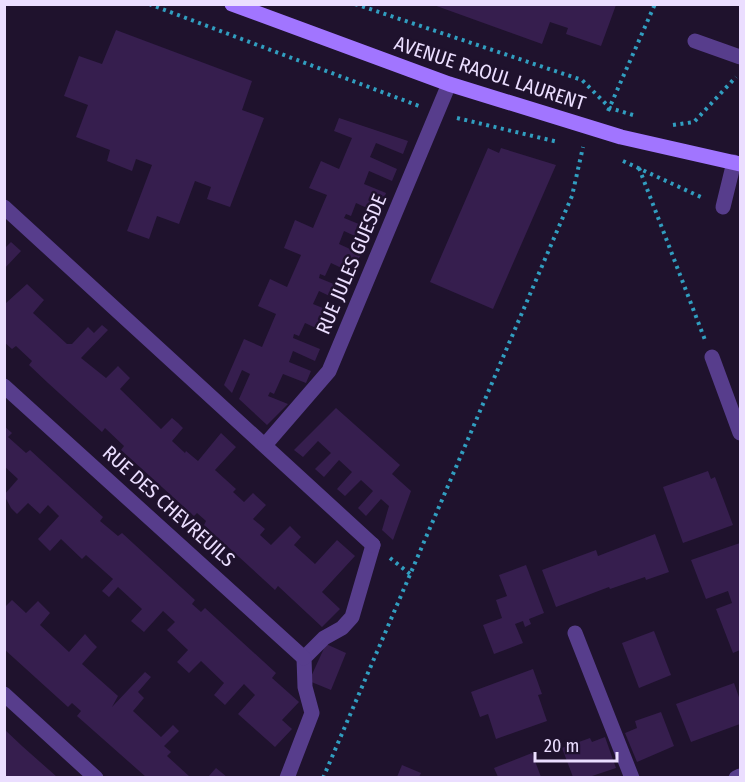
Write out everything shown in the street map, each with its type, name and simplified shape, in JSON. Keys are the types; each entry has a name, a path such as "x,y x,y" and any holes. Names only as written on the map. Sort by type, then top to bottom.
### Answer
{"main road":[{"name":"AVENUE RAOUL LAURENT","path":"232,4 449,84 596,129 737,163"}],"street":[{"path":"695,41 741,57"},
{"name":"RUE JULES GUESDE","path":"265,445 329,371 449,84"},
{"path":"723,207 737,163"},
{"path":"4,207 372,545 352,616 342,628 324,638 304,658 305,687 312,713 287,777"},
{"path":"712,357 741,433"},
{"name":"RUE DES CHEVREUILS","path":"4,386 304,658"},
{"path":"575,633 632,777"},
{"path":"4,694 96,777"},
{"path":"736,777 741,776"}],"path":[{"path":"149,4 437,113 560,143"},
{"path":"355,4 582,80 610,108 641,117"},
{"path":"323,777 572,196 582,148 610,108 655,4"},
{"path":"663,122 674,125 694,122 741,72"},
{"path":"640,141 639,168 712,357"},
{"path":"571,146 592,151"},
{"path":"613,157 723,207"}],"building":[{"path":"431,4 616,5 601,46 566,34 568,28 550,22 542,44"},
{"path":"116,30 252,81 242,110 264,118 230,207 207,199 211,187 195,181 179,224 157,216 149,239 127,231 152,165 136,159 132,171 107,161 110,150 76,137 88,105 64,96 79,56 102,64"},
{"path":"339,118 408,141 403,154 376,143 370,157 397,169 392,181 369,171 364,184 386,193 378,213 356,203 351,216 346,214 344,218 371,229 366,241 344,231 339,244 361,254 352,273 331,263 325,276 320,274 319,278 346,289 340,301 319,291 313,304 335,313 327,333 305,323 299,336 294,334 293,338 320,349 315,361 293,351 289,362 311,371 306,383 283,374 274,394 270,392 268,396 288,404 267,425 239,399 250,374 242,370 232,393 224,385 244,339 262,347 276,314 258,306 270,279 287,287 301,255 284,248 295,220 313,228 327,195 309,188 321,161 339,169 352,138 334,131"},
{"path":"488,148 499,153 501,148 556,165 493,309 430,282"},
{"path":"11,242 21,251 4,269 4,249"},
{"path":"27,284 44,300 33,313 67,344 72,344 88,327 94,333 102,325 108,330 81,358 106,378 118,366 130,378 120,389 161,429 172,418 183,428 172,441 185,453 186,451 198,461 221,433 236,447 215,470 236,489 233,492 244,502 253,493 266,505 253,519 265,529 260,535 271,545 290,526 301,537 294,545 315,564 337,540 355,556 322,592 340,609 322,627 278,586 275,590 204,525 206,521 197,513 194,516 121,450 124,446 105,428 102,432 48,383 29,365 32,361 16,346 12,349 4,342 4,301 6,303"},
{"path":"336,408 400,465 392,474 411,491 393,540 382,530 389,506 381,499 366,516 358,508 373,491 361,480 345,496 337,489 352,472 339,460 324,477 315,469 331,453 318,441 303,457 294,450"},
{"path":"4,426 12,433 8,437 26,453 30,450 103,517 100,521 118,536 122,533 195,600 192,604 201,612 205,608 276,673 272,678 299,702 282,720 292,729 275,747 238,714 255,695 244,684 225,705 214,695 224,683 201,661 189,673 177,662 188,650 167,630 175,622 163,611 144,632 131,621 142,609 118,587 109,597 102,591 113,579 86,555 82,559 61,539 50,551 38,539 59,516 48,505 40,514 28,503 17,514 11,508 4,495 18,479 4,466"},
{"path":"708,471 711,479 715,477 733,525 683,543 663,487"},
{"path":"655,534 669,572 646,580 645,577 610,589 609,587 556,607 542,570 596,550 598,556"},
{"path":"740,543 740,650 733,653 716,609 732,603 728,591 706,599 691,560"},
{"path":"526,565 544,613 529,619 531,624 525,627 523,621 515,624 523,643 494,654 483,625 502,618 496,600 507,596 499,575"},
{"path":"12,600 26,613 38,601 50,613 40,625 69,652 85,634 97,647 82,664 118,696 112,707 145,672 151,677 138,692 144,698 133,711 161,737 173,725 179,731 164,746 171,752 167,756 190,777 146,777 77,716 81,711 72,703 68,707 4,649 4,608"},
{"path":"654,631 671,675 639,688 622,643"},
{"path":"326,644 346,653 331,690 309,681"},
{"path":"533,669 542,694 538,695 547,721 496,739 488,714 480,717 471,692"},
{"path":"734,683 740,700 740,724 691,742 676,704"},
{"path":"661,712 674,746 637,762 625,733 637,728 635,721"},
{"path":"4,729 22,746 57,777 4,777"},
{"path":"605,737 616,768 589,777 573,777 562,748 590,738 592,742"},
{"path":"532,753 541,777 498,777 494,768"},
{"path":"402,765 421,773 419,777 397,777"},
{"path":"216,768 227,777 208,777"}]}
